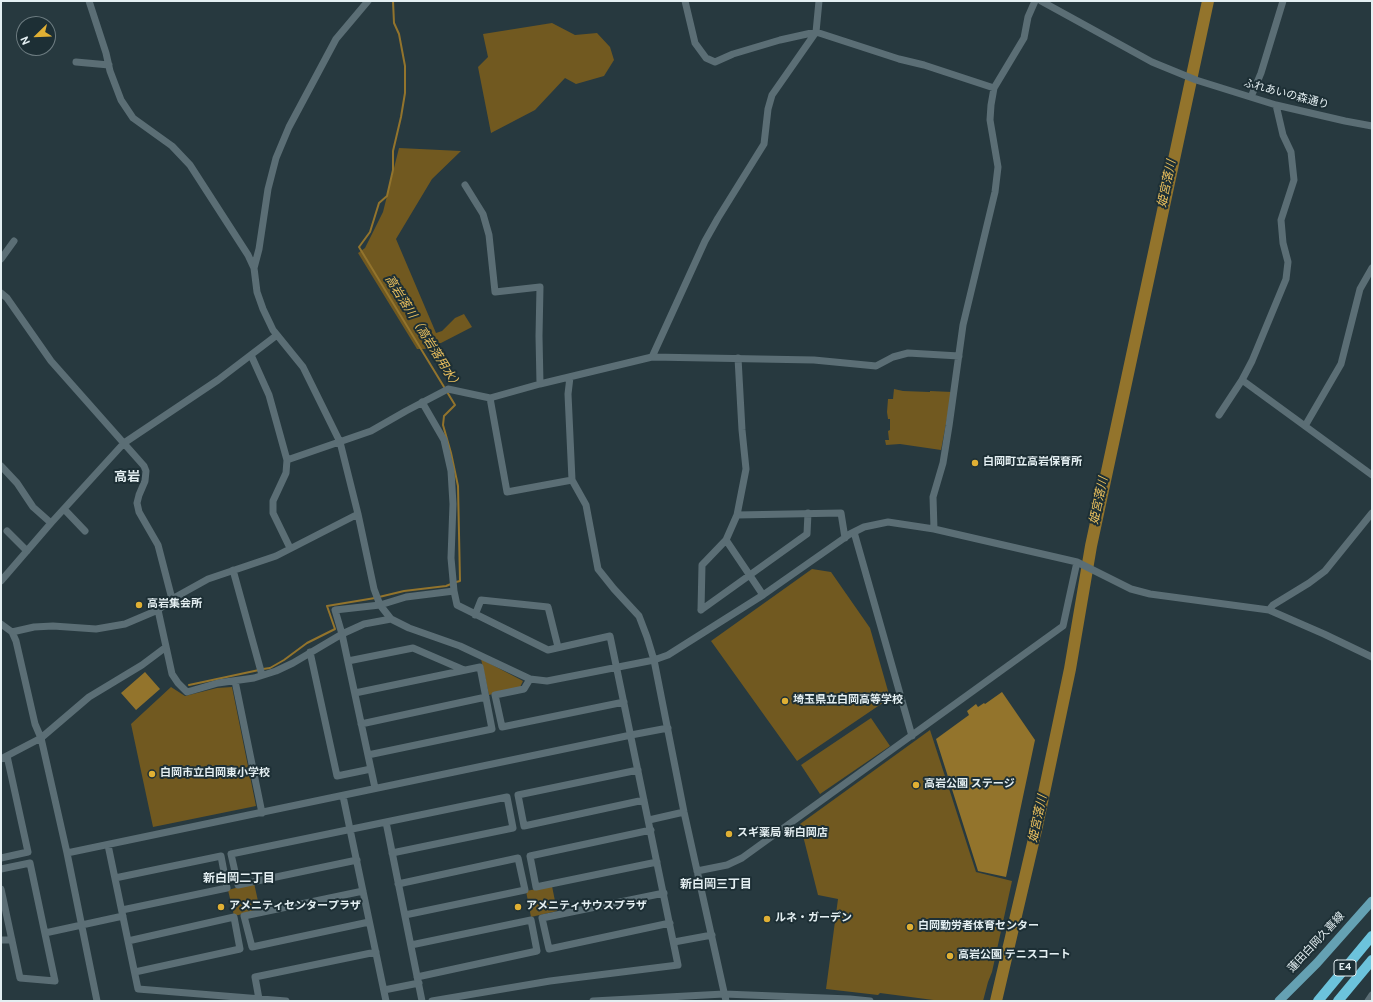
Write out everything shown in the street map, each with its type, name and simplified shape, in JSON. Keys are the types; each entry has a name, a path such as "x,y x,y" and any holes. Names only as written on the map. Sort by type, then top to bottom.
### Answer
{"highway":[{"name":"E4","path":"1318,1001 1372,936"},
{"name":"E4","path":"1338,1001 1372,960"}],"main road":[{"name":"蓮田白岡久喜線","path":"1279,1001 1317,963 1372,901"}],"street":[{"path":"89,1 121,100 127,110 133,118 172,146 190,165 248,255 254,268 258,292 263,309 277,335 303,367 340,442 358,514 374,589 380,605 391,618 409,628 460,646 530,679 546,681 558,680 654,660 668,655 763,595 854,532 864,527 888,522 934,529 1077,562 1131,589 1150,594 1270,610 1372,657"},
{"path":"254,268 259,249 268,189 276,158 289,127 336,39 368,1"},
{"path":"685,1 695,43 706,58 715,62 733,54 766,44 816,32 994,88"},
{"path":"652,357 705,241 764,144 768,109 772,95 816,32 819,1"},
{"path":"934,529 934,497 943,463 963,325 998,167 990,120 994,88 1024,38 1028,17 1035,1"},
{"name":"ふれあいの森通り","path":"1041,1 1152,62 1184,76 1276,105 1372,126"},
{"path":"1251,97 1261,73 1283,1"},
{"path":"76,62 109,65"},
{"path":"1219,415 1242,380 1264,336 1286,279 1288,262 1283,243 1282,220 1294,180 1291,152 1283,135 1276,105"},
{"path":"465,186 483,214 489,235 495,292 540,287 540,384"},
{"path":"1,259 14,241"},
{"path":"1305,426 1341,364 1360,289 1372,268"},
{"path":"1,292 7,298 51,361 144,466 146,471 145,481 137,503 139,512 158,545 172,598"},
{"path":"1,581 51,523 124,443 218,380 277,335"},
{"path":"287,460 371,431 448,389 490,398 540,384 652,357 814,360 876,366 893,357 908,353 959,356"},
{"path":"251,355 269,395 287,460 286,472 273,501 273,513 290,548"},
{"path":"738,358 746,469 737,515 726,540 702,565 701,610 807,534 808,513"},
{"path":"570,377 568,394 572,480 586,505 598,569 638,616 647,637 654,660 684,812 725,998"},
{"path":"1242,380 1372,475"},
{"path":"490,398 507,492 572,480"},
{"path":"422,402 444,440 451,471 453,504 451,558 454,591 457,605 548,650 610,636 678,964 550,981 432,1001"},
{"path":"1,466 17,483 33,507 51,523"},
{"path":"64,509 85,531"},
{"path":"737,515 841,513 845,538"},
{"path":"1270,610 1273,605 1309,583 1324,571 1372,513"},
{"path":"12,632 34,627 53,626 96,629 125,624 158,610 172,598 208,579 276,556 358,514"},
{"path":"7,531 27,551"},
{"path":"854,532 912,736"},
{"path":"726,540 763,595"},
{"path":"697,871 727,865 742,858 1063,626 1077,562"},
{"path":"233,570 262,675"},
{"path":"375,788 342,634 334,610 380,605 406,597 454,591"},
{"path":"475,614 481,600 548,607 558,647"},
{"path":"158,610 172,674 187,692 218,683 235,681 276,671 293,663 342,634 364,624 391,618"},
{"path":"1,624 12,632 16,642 35,724 41,738 67,853 97,1001"},
{"path":"1,858 28,852 4,758 41,738 89,697 142,665 166,647"},
{"path":"348,661 413,648 464,670"},
{"path":"310,652 337,776 371,769"},
{"path":"355,693 480,666 492,729 368,755"},
{"path":"530,679 524,689 495,695 502,727 624,702"},
{"path":"235,681 262,813"},
{"path":"361,724 486,697"},
{"path":"67,853 668,728"},
{"path":"638,770 518,795 522,818 524,826 644,800"},
{"path":"343,796 386,1001"},
{"path":"357,860 238,885 232,854 507,797 513,828 392,853"},
{"path":"649,820 684,812"},
{"path":"386,822 422,1001"},
{"path":"651,830 530,856 532,868 536,887 657,862"},
{"path":"108,844 138,989 286,1001"},
{"path":"45,933 227,888 221,856 115,878"},
{"path":"398,884 518,858 525,890 405,915"},
{"path":"1,869 30,863 55,981 20,978 1,889"},
{"path":"363,891 244,916 252,947 369,922"},
{"path":"664,893 542,918 549,949 670,923"},
{"path":"128,941 234,917 240,949 135,972"},
{"path":"384,990 418,980 537,951 531,920 411,945"},
{"path":"674,942 712,935"},
{"path":"1,940 12,940"},
{"path":"259,999 255,977 376,952"},
{"path":"1368,1001 1372,996"},
{"path":"593,1001 725,998 850,999 870,1001"}],"shaded area":[{"path":"552,23 575,35 597,33 610,47 614,60 604,76 576,84 565,78 535,110 491,133 478,67 488,57 483,34"},
{"path":"399,148 461,151 432,179 396,239 436,333 442,331 455,318 464,314 472,327 427,349 417,349 358,253 365,248 383,212"},
{"path":"894,389 903,391 952,392 941,450 900,444 886,445 885,440 889,440 888,431 890,430 890,419 888,419 887,412 888,399 893,399"},
{"path":"812,569 831,572 870,628 890,698 797,761 711,641"},
{"path":"481,659 523,681 520,687 489,695"},
{"path":"145,672 160,689 136,710 121,693"},
{"path":"171,687 185,696 217,688 232,687 256,806 153,827 131,724"},
{"path":"1002,692 1035,740 1006,877 978,871 936,739 969,715 967,711 976,704 978,707 984,703 985,704"},
{"path":"871,718 890,746 820,794 801,765"},
{"path":"930,730 976,872 1012,881 992,972 983,1001 941,1001 880,993 878,995 826,989 838,899 818,895 800,824"},
{"path":"254,883 260,910 234,916 228,890"},
{"path":"552,886 557,911 531,917 526,891"}],"waterway":[{"name":"高岩落川（高岩落用水）","path":"393,1 394,23 399,34 405,66 405,93 393,151 393,170 387,196 379,203 370,232 359,247 455,405 444,416 443,425 458,486 460,581 456,582"},
{"name":"姫宮落川","path":"996,1001 1037,826 1070,669 1091,546 1208,1"},
{"name":"高岩落川（高岩落用水）","path":"379,597 404,591 446,586 451,584"},
{"name":"高岩落川（高岩落用水）","path":"263,669 270,668 284,660 307,643 335,629 327,606 375,598"},
{"name":"高岩落川（高岩落用水）","path":"189,685 259,670"}],"place":[{"name":"白岡町立高岩保育所","path":"975,463"},
{"name":"高岩集会所","path":"139,605"},
{"name":"埼玉県立白岡高等学校","path":"785,701"},
{"name":"白岡市立白岡東小学校","path":"152,774"},
{"name":"高岩公園 ステージ","path":"916,785"},
{"name":"スギ薬局 新白岡店","path":"729,834"},
{"name":"アメニティセンタープラザ","path":"221,907"},
{"name":"アメニティサウスプラザ","path":"518,907"},
{"name":"ルネ・ガーデン","path":"767,919"},
{"name":"白岡勤労者体育センター","path":"910,927"},
{"name":"高岩公園 テニスコート","path":"950,956"}],"district":[{"name":"高岩","path":"127,478"},
{"name":"新白岡二丁目","path":"239,880"},
{"name":"新白岡三丁目","path":"716,886"}]}
